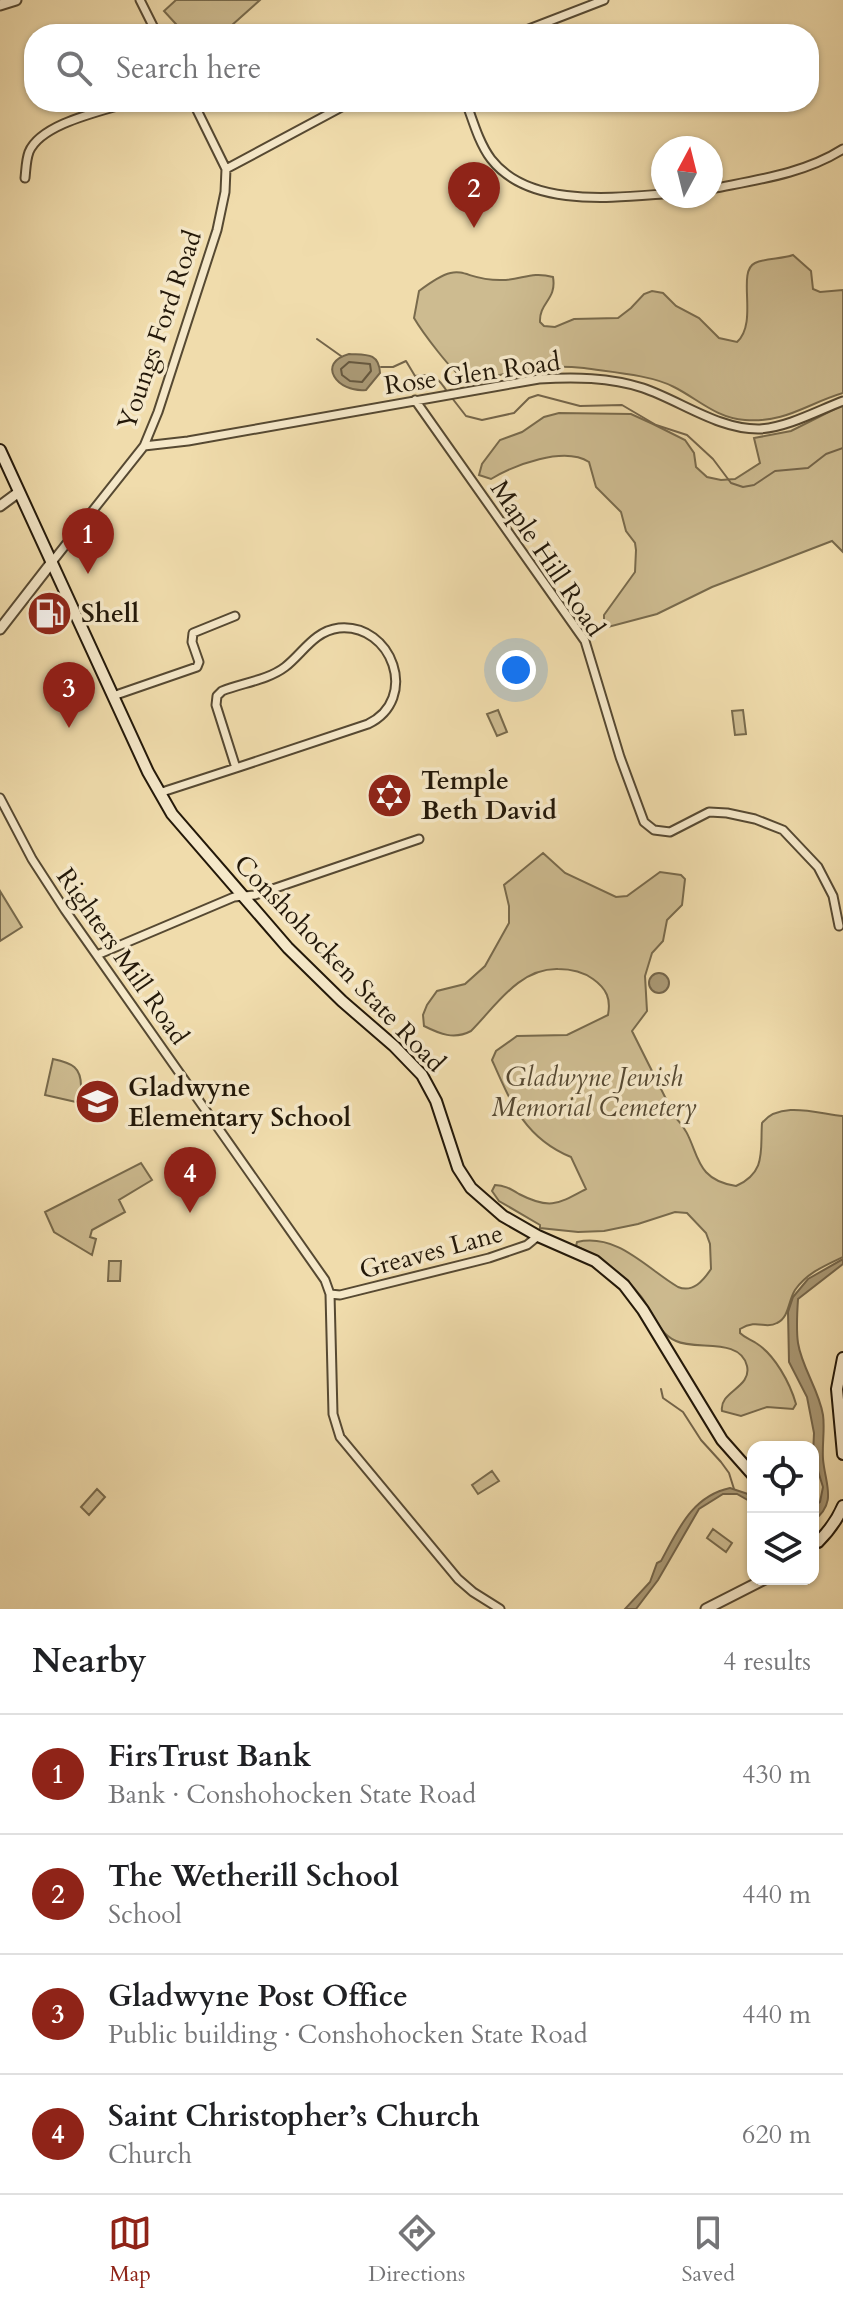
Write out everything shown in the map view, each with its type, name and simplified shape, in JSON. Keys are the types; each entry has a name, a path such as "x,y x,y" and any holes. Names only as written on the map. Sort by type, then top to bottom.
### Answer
{"main road":[{"name":"Conshohocken State Road","path":"0,450 159,793 180,824 296,957 422,1075 436,1101 458,1168 471,1188 494,1210 538,1236 595,1261 624,1285 643,1310 722,1440 747,1468"},
{"path":"843,1358 837,1389 843,1454"},
{"path":"819,1538 833,1526 843,1506"}],"street":[{"path":"0,5 16,0"},
{"path":"140,0 152,24"},
{"path":"542,24 604,0"},
{"path":"25,178 28,153 40,136 58,126 101,112"},
{"path":"198,112 226,169 332,112"},
{"path":"470,112 492,161 510,178 524,185 574,195 651,194"},
{"path":"723,186 796,170 843,149"},
{"name":"Youngs Ford Road","path":"0,629 144,446 217,230 226,169"},
{"name":"Rose Glen Road","path":"144,446 461,391 570,377 613,381 658,394 723,422 760,429 843,401"},
{"name":"Maple Hill Road","path":"415,400 585,641 620,757 644,822 654,830 670,832 709,812 727,813 783,830 818,867 833,896 839,926"},
{"path":"0,506 19,492"},
{"path":"113,696 197,667 199,662 192,642 193,633 235,616"},
{"path":"159,793 236,768 378,719 390,706 396,689 394,667 386,652 363,632 332,629 315,637 281,670 222,691 216,699 217,709 236,768"},
{"name":"Righters Mill Road","path":"0,798 32,859 319,1271 330,1294 333,1414 340,1437 458,1579 500,1609"},
{"path":"97,955 234,897 255,895 419,839"},
{"name":"Greaves Lane","path":"330,1294 340,1295 489,1258 527,1245 538,1236"},
{"path":"706,1609 753,1585"}],"green space":[{"path":"176,0 260,0 233,24 176,24 164,11"},
{"path":"793,255 811,271 813,289 820,292 843,290 843,393 772,419 735,418 716,412 665,383 630,374 584,368 539,368 470,380 459,375 445,360 414,318 419,291 454,272 502,280 545,275 553,277 554,285 540,315 544,326 555,327 574,319 618,318 644,294 652,291 663,293 676,306 699,318 719,338 737,342 746,322 747,276 750,268 759,261"},
{"path":"843,405 843,552 832,541 712,587 657,614 608,627 604,626 604,615 635,572 636,550 621,512 596,487 589,462 566,456 553,457 526,463 491,479 479,475 482,464 500,440 522,432 544,417 559,413 631,414 685,440 694,453 696,467 707,477 735,479 760,463 754,438 791,431"},
{"path":"498,710 507,732 497,736 487,714"},
{"path":"743,710 746,734 735,735 732,711"},
{"name":"Gladwyne Jewish Memorial Cemetery","path":"543,853 565,873 616,897 627,896 660,872 681,875 685,879 682,905 667,920 663,941 652,953 645,976 647,1011 632,1031 675,1117 710,1176 736,1186 753,1174 760,1159 762,1123 770,1116 800,1110 843,1116 843,1257 816,1270 800,1284 781,1321 773,1325 752,1324 740,1329 740,1333 763,1348 781,1370 796,1404 793,1409 767,1407 741,1416 722,1411 725,1399 745,1380 747,1366 743,1357 727,1348 685,1344 669,1337 626,1279 576,1246 577,1242 606,1243 631,1254 678,1287 693,1287 711,1269 710,1244 706,1233 687,1213 675,1212 604,1231 540,1228 540,1225 499,1201 492,1191 495,1185 501,1186 539,1202 554,1203 586,1189 571,1157 542,1140 521,1118 492,1060 496,1051 517,1036 567,1035 608,1015 607,995 598,983 581,972 544,970 509,990 465,1034 447,1035 430,1029 424,1026 423,1015 437,991 465,984 485,966 509,923 504,885"},
{"path":"0,891 22,927 0,941"},
{"path":"53,1059 70,1064 78,1071 81,1089 86,1090 89,1096 85,1104 45,1095"},
{"path":"141,1163 152,1180 119,1200 125,1212 92,1230 90,1237 96,1239 92,1255 54,1232 45,1212"},
{"path":"109,1261 121,1261 120,1281 108,1281"},
{"path":"492,1471 499,1481 478,1494 472,1485"},
{"path":"97,1489 105,1497 89,1515 81,1507"},
{"path":"713,1529 732,1543 726,1552 707,1538"}],"water":[{"path":"349,354 370,356 377,361 380,373 366,390 346,387 334,376 334,364"},
{"path":"659,973 666,976 669,983 666,990 659,993 652,990 649,983 652,976"},
{"path":"843,1259 843,1264 798,1299 798,1343 824,1420 823,1459 828,1500 819,1516 823,1487 819,1474 819,1441 814,1441 807,1397 789,1362 788,1312 793,1297 808,1279"},
{"path":"730,1488 747,1494 747,1500 737,1494 723,1494 699,1509 658,1580 636,1609 625,1609 650,1582 657,1563 688,1516 696,1506 717,1492"}],"waterway":[{"path":"317,339 341,356"},
{"path":"381,367 393,367 406,361 415,376 434,377 448,393"},
{"path":"452,398 466,416 482,420 514,413 529,398 538,395 580,406 622,405 656,425 687,435 713,459 731,483 743,487 754,485 775,471 808,468 826,454 843,448"},
{"path":"661,1389 663,1398 683,1412 701,1440 721,1462 729,1473 734,1489"}],"place":[{"name":"The Wetherill School","path":"474,228"},
{"name":"FirsTrust Bank","path":"88,574"},
{"name":"Shell","path":"50,613"},
{"name":"Gladwyne Post Office","path":"69,728"},
{"name":"Temple Beth David","path":"390,795"},
{"name":"Gladwyne Elementary School","path":"97,1102"},
{"name":"Saint Christopher’s Church","path":"190,1213"}]}
